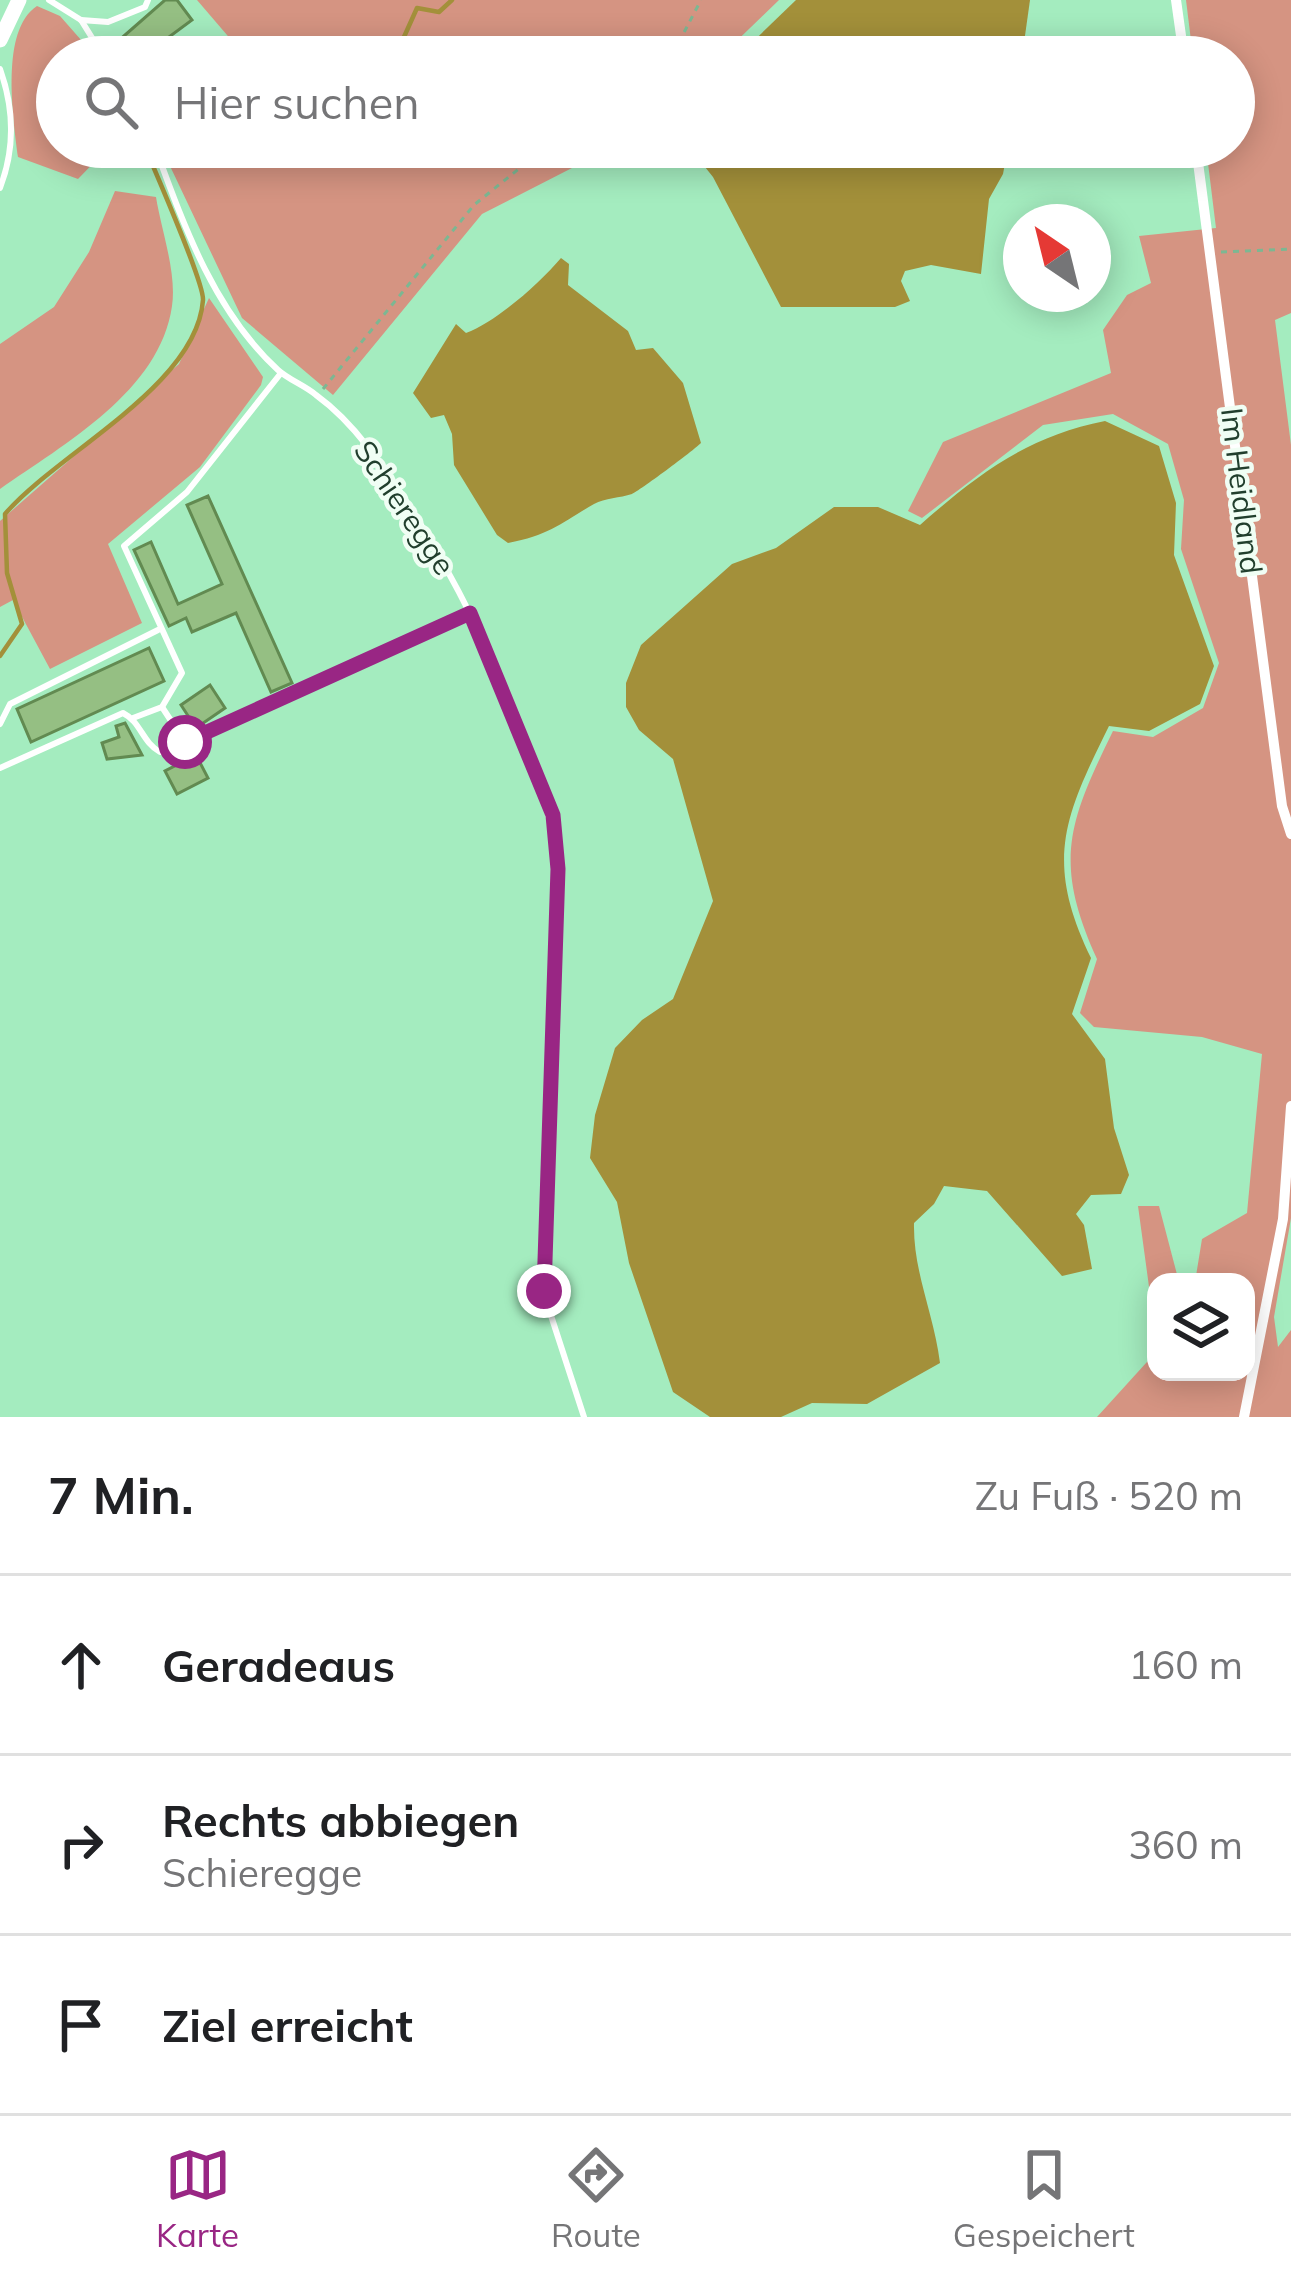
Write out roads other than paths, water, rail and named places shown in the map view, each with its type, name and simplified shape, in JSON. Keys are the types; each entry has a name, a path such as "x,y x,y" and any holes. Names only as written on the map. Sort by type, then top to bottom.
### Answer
{"street":[{"path":"0,40 19,0"},
{"path":"1176,0 1181,36"},
{"name":"Im Heidland","path":"1199,168 1282,806 1291,834"},
{"path":"1244,1417 1283,1219 1291,1106"}],"lane":[{"path":"49,0 81,20 91,36"},
{"path":"81,20 108,22 146,7 148,0"},
{"path":"0,70 10,110 11,159 0,188"},
{"name":"Schieregge","path":"163,168 187,233 238,327 280,373 318,395 366,444 411,508 470,613 553,815 558,869 544,1291 584,1417"},
{"path":"133,718 162,707 182,673 158,630 124,546 188,492 280,373"},
{"path":"0,768 122,713 133,718 147,745 160,752 470,613"},
{"path":"0,724 10,704 158,630"},
{"path":"162,707 185,742"}],"waterway":[{"path":"404,36 417,8 439,12 452,0"},
{"path":"0,656 22,624 7,573 5,514 151,389 177,361 195,331 201,289 154,168"}]}
